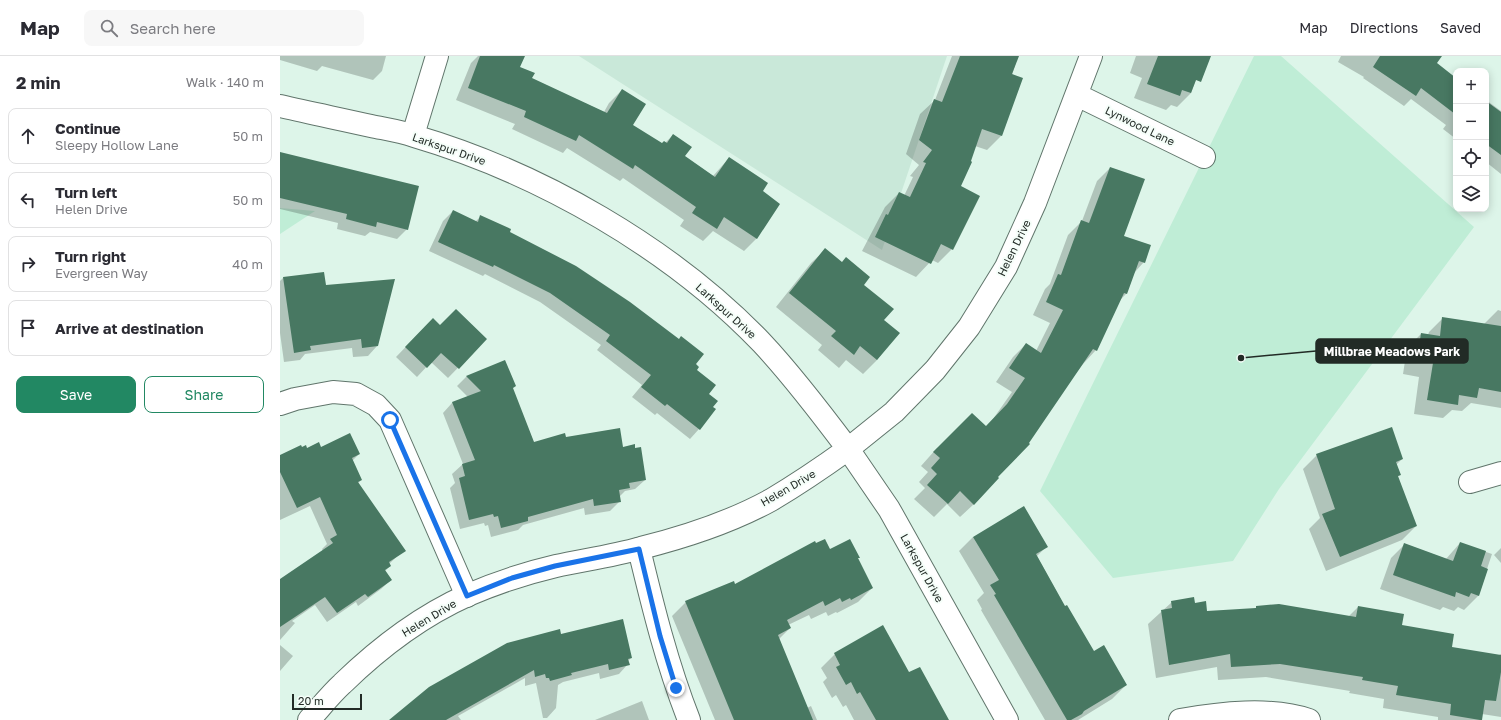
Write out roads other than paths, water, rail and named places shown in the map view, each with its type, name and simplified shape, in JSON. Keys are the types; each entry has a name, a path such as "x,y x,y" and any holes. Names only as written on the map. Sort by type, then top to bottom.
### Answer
{"street":[{"path":"413,135 437,56"},
{"name":"Helen Drive","path":"308,720 341,684 378,652 420,621 467,596 512,578 555,566 639,549 688,534 728,519 769,500 812,475 848,449 894,412 935,370 969,327 1006,267 1035,203 1091,56"},
{"name":"Lynwood Lane","path":"1077,95 1204,157"},
{"name":"Larkspur Drive","path":"280,106 413,135 516,173 568,199 617,228 664,259 716,300 761,342 806,393 848,449 889,509 1007,720"},
{"path":"280,404 295,399 332,392 356,394 376,405 390,420 467,596"},
{"path":"1470,482 1501,473"},
{"path":"639,549 660,636 676,688 689,720"},
{"path":"1180,720 1204,716 1252,713 1295,715 1309,720"}],"place":[{"name":"Millbrae Meadows Park","path":"1241,358"}]}
